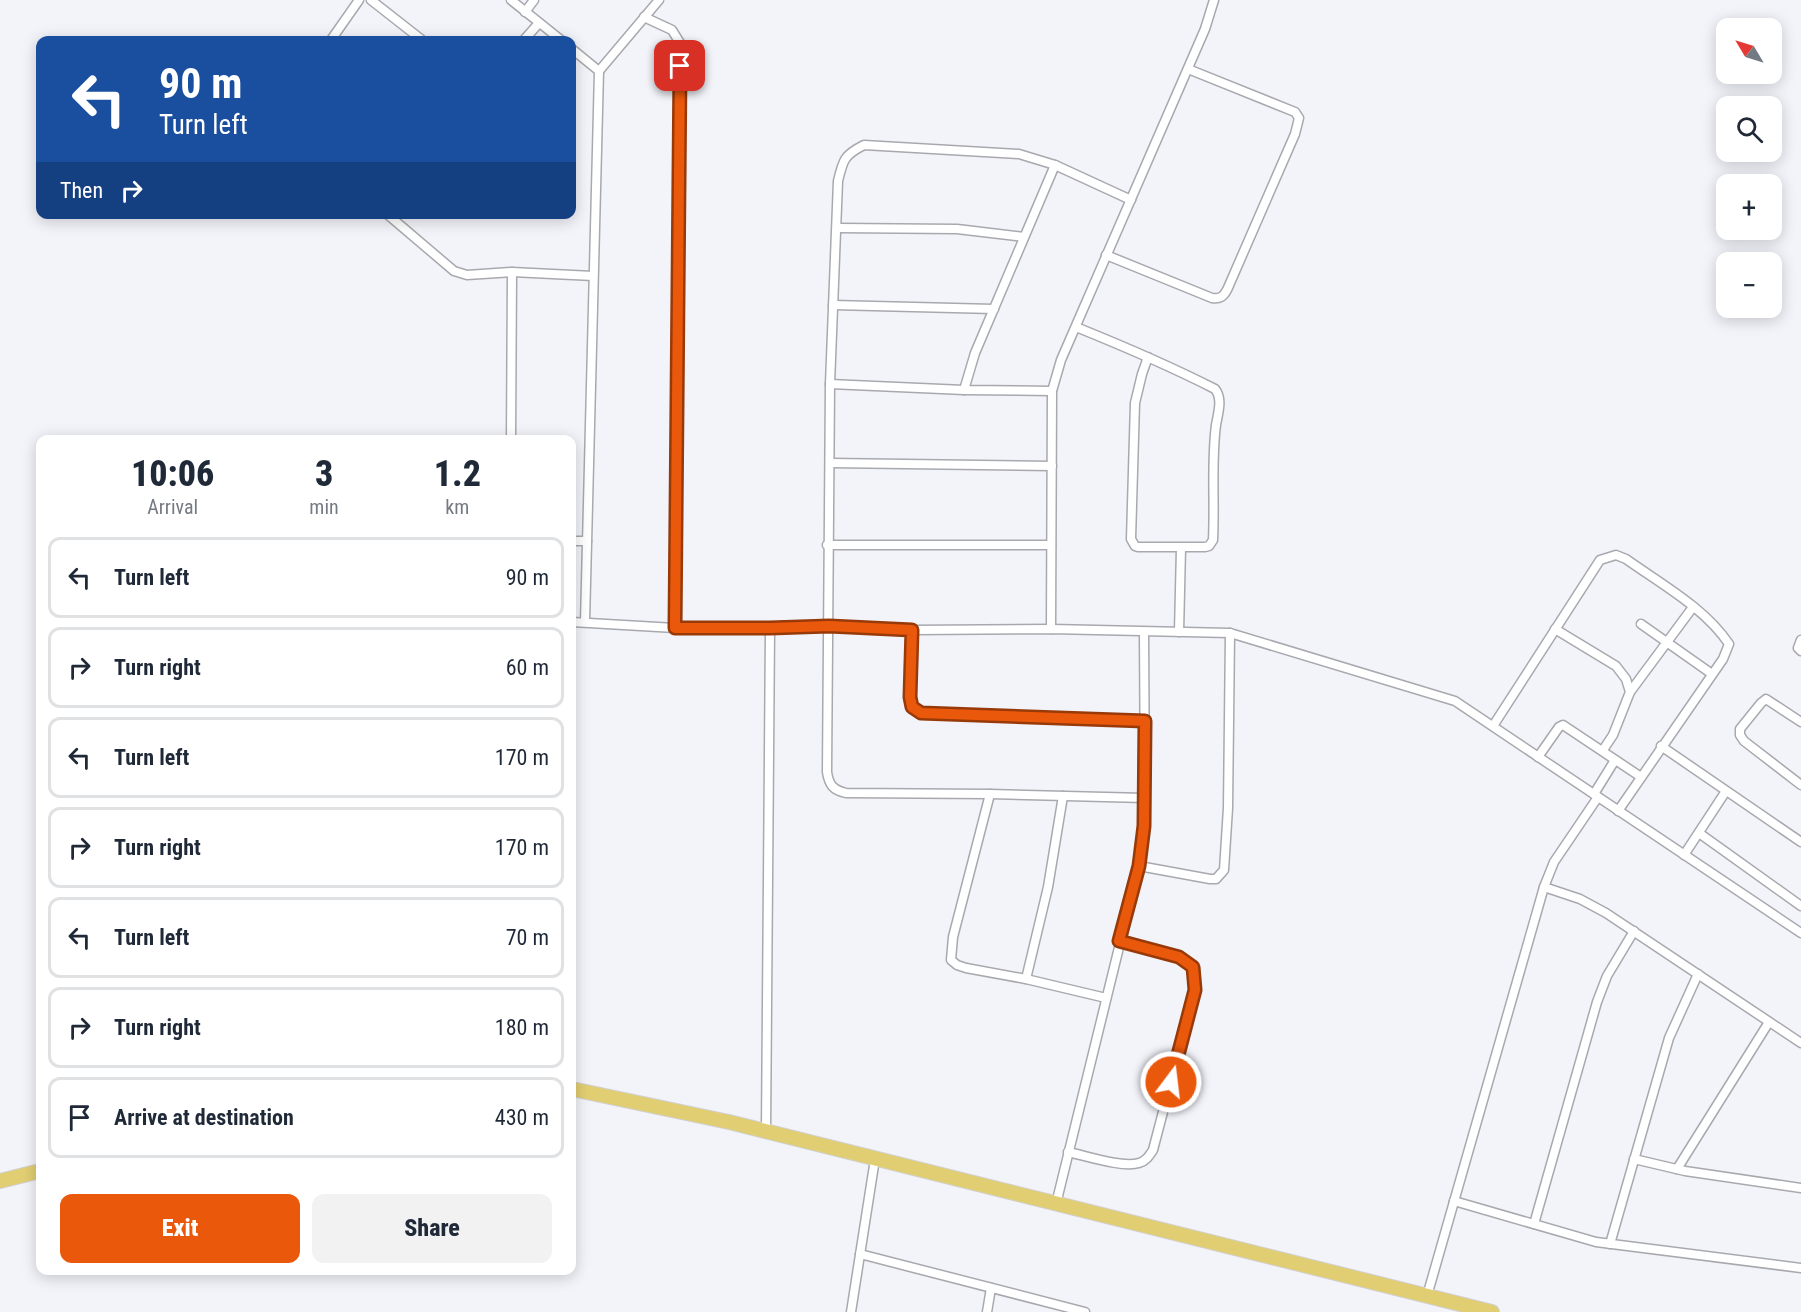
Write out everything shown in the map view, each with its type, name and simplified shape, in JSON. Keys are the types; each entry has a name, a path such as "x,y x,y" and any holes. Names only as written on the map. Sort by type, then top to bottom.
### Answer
{"highway":[{"path":"576,1090 766,1131 1492,1312"},
{"path":"0,1181 36,1172"}],"street":[{"path":"334,36 359,0"},
{"path":"371,0 417,36"},
{"path":"511,0 556,36"},
{"path":"525,12 534,0"},
{"path":"585,622 599,71 659,0"},
{"path":"1051,629 1052,391 1061,360 1205,29 1214,0"},
{"path":"644,17 672,30 680,43 675,628"},
{"path":"528,36 539,23"},
{"path":"576,52 599,71"},
{"path":"1106,255 1212,298 1218,299 1224,296 1232,279 1295,134 1299,118 1294,112 1188,69"},
{"path":"1131,200 1055,165 1018,154 864,145 849,152 842,165 838,181 838,228 830,384 827,772 829,783 835,790 846,793 1145,798"},
{"path":"964,390 975,353 1055,165"},
{"path":"393,219 454,271 467,275 512,272 593,276"},
{"path":"838,228 957,229 1024,237"},
{"path":"511,435 512,272"},
{"path":"833,305 994,309"},
{"path":"1076,327 1148,357 1215,389 1220,397 1214,442 1213,540 1209,546 1138,547 1131,539 1135,404 1148,357"},
{"path":"830,384 1052,391"},
{"path":"831,463 1052,466"},
{"path":"576,541 587,541"},
{"path":"827,544 1051,545"},
{"path":"1179,632 1181,548"},
{"path":"1492,726 1600,560 1616,555 1626,559 1693,607 1721,632 1729,644 1723,659 1618,811"},
{"path":"1603,750 1613,735 1630,692 1693,607"},
{"path":"576,622 675,628 829,626 912,630 1051,629 1230,633 1455,701 1801,933"},
{"path":"1641,624 1712,674"},
{"path":"766,1131 770,628"},
{"path":"1555,629 1617,666 1626,679 1630,692"},
{"path":"912,630 910,697 912,707 921,713 1145,721"},
{"path":"1056,1204 1139,866 1145,798 1144,632"},
{"path":"1139,866 1210,879 1216,879 1224,870 1228,808 1230,633"},
{"path":"1801,640 1798,648 1801,651"},
{"path":"1801,722 1766,699 1740,729 1740,735 1744,741 1801,785"},
{"path":"1538,757 1559,727 1563,725 1641,777"},
{"path":"1661,746 1801,842"},
{"path":"1427,1296 1544,886 1554,862 1596,796 1615,759"},
{"path":"1684,855 1726,791"},
{"path":"990,794 953,937 951,960 966,968 1026,979 1106,998"},
{"path":"1026,979 1048,887 1063,796"},
{"path":"1699,833 1801,906"},
{"path":"1544,886 1580,899 1606,913 1801,1042"},
{"path":"1534,1224 1597,1002 1607,976 1634,931"},
{"path":"1068,1152 1126,1164 1140,1163 1148,1159 1153,1150 1195,990 1193,967 1186,961 1119,941"},
{"path":"1610,1244 1669,1038 1698,974"},
{"path":"1677,1170 1769,1022"},
{"path":"851,1312 875,1159"},
{"path":"1634,1159 1677,1170 1801,1188"},
{"path":"1454,1201 1596,1242 1801,1268"},
{"path":"860,1254 1085,1312"},
{"path":"987,1312 991,1288"}],"route":[{"path":"680,66 675,628 829,626 912,630 910,697 912,707 921,713 1145,721 1144,826 1139,866 1119,941 1179,957 1193,967 1195,990 1171,1082"}]}
